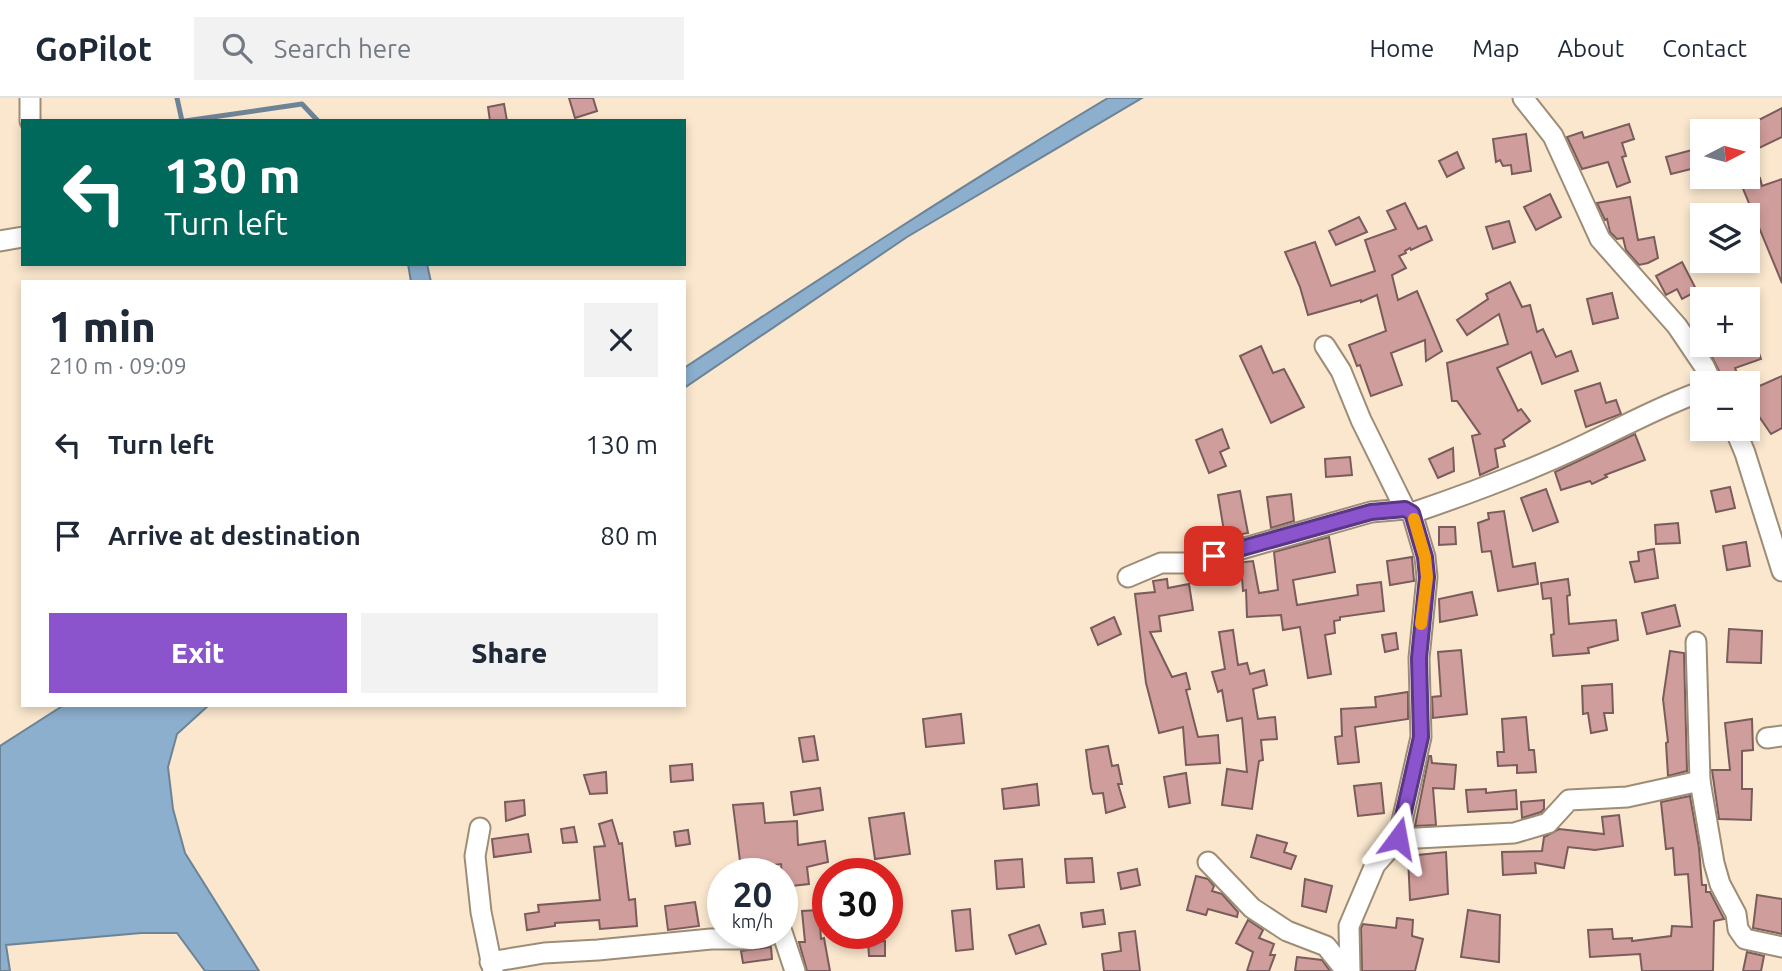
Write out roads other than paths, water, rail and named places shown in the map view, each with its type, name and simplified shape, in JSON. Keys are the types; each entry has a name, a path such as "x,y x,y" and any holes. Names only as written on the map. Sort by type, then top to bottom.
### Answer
{"street":[{"path":"30,98 30,119"},
{"path":"1523,98 1553,136 1600,239 1677,326 1706,371"},
{"path":"0,241 21,237"},
{"path":"1325,346 1341,371 1361,421 1409,511 1425,557 1427,577 1419,658 1421,737 1398,838 1375,865 1349,926 1348,971"},
{"path":"1128,577 1161,563 1192,563 1371,512 1409,511 1480,490 1690,395"},
{"path":"1740,441 1782,571"},
{"path":"1696,642 1700,781 1714,863 1720,884 1736,914 1738,929 1745,939 1782,947"},
{"path":"1398,838 1514,833 1548,823 1569,800 1627,797 1700,781"},
{"path":"480,828 475,856 481,912 492,966 544,953 707,939"},
{"path":"1208,862 1252,908 1286,931 1325,946 1348,971"},
{"path":"788,949 795,971"}],"water":[{"path":"1108,98 1142,98 907,237 686,387 686,367 947,197"},
{"path":"408,266 427,266 431,280 411,280"},
{"path":"61,707 207,707 177,734 168,767 173,809 185,853 259,971 205,971 177,933 141,933 6,945 10,971 0,971 0,746"}],"waterway":[{"path":"177,98 182,119"},
{"path":"199,119 302,104 316,119"}]}
